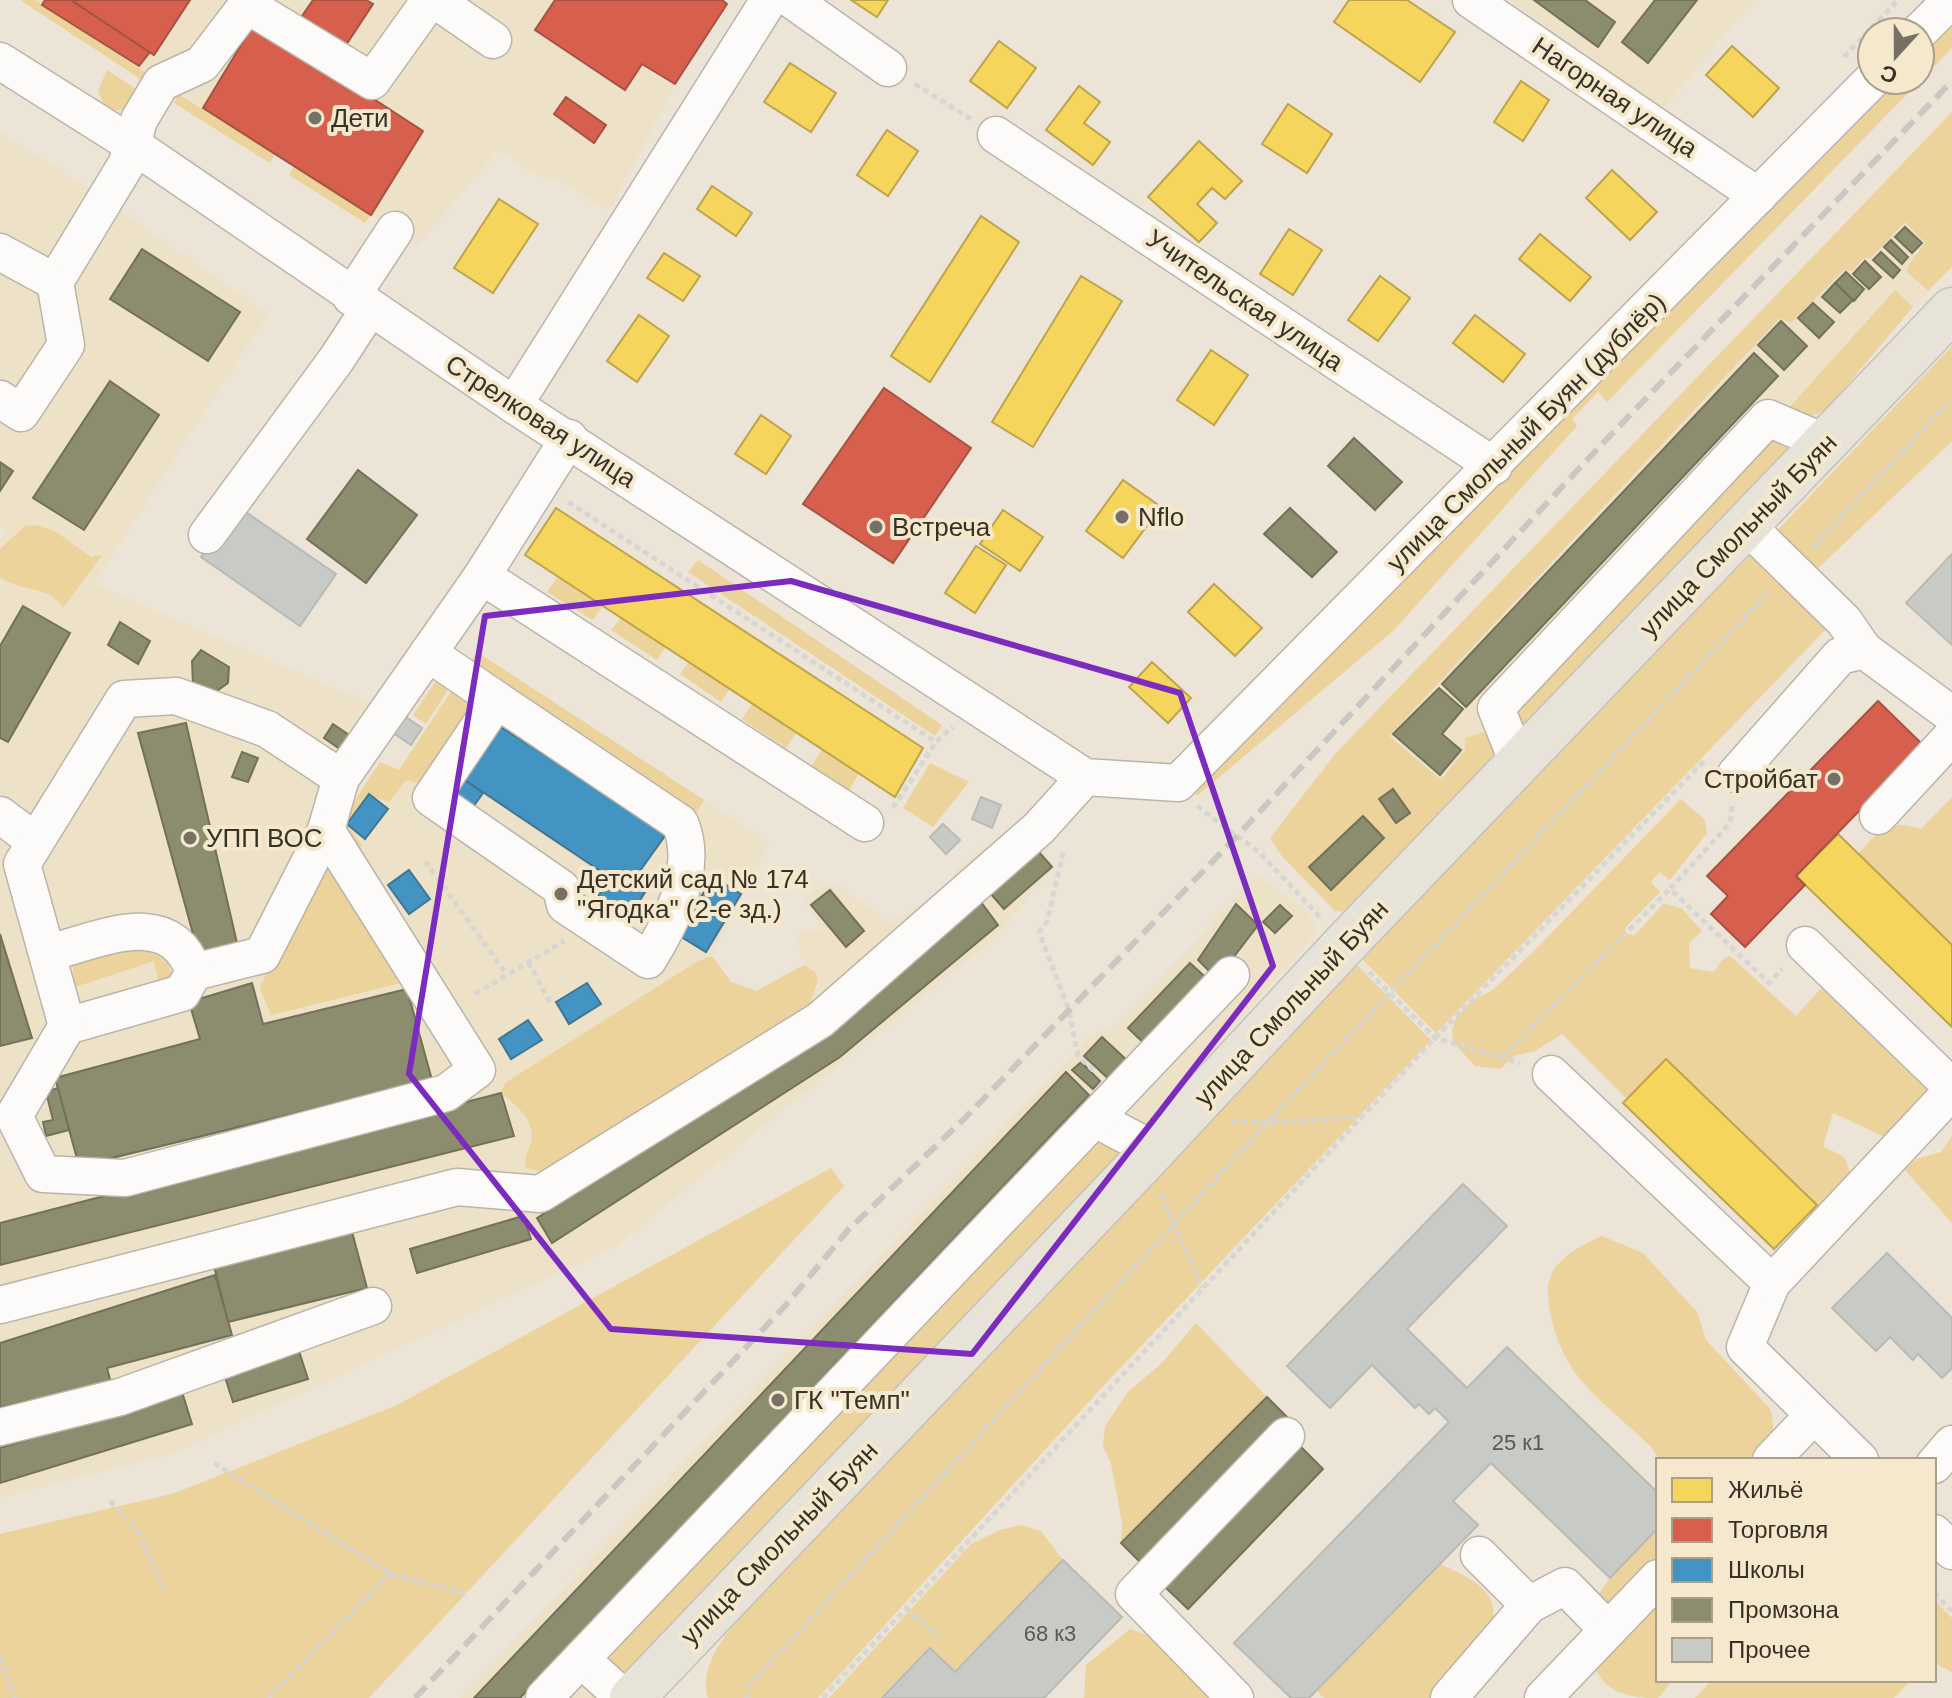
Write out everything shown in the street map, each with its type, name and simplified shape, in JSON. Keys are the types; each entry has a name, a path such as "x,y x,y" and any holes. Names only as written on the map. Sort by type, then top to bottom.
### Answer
{"main road":[{"name":"улица Смольный Буян","path":"632,1698 1156,1170 1344,945 1952,310"}],"street":[{"path":"0,399 21,413 66,345 55,282 127,163 130,143 139,120 161,83 202,64 247,5 270,7 372,81 432,0 493,40"},
{"path":"514,405 769,0"},
{"path":"792,0 888,68"},
{"name":"Нагорная улица","path":"1471,0 1758,196"},
{"path":"1935,16 1951,0"},
{"name":"Стрелковая улица","path":"0,61 130,143 514,405 569,438 976,709 1073,790"},
{"name":"улица Смольный Буян (дублёр)","path":"1186,794 1494,466 1856,96"},
{"name":"Учительская улица","path":"996,135 1494,466"},
{"path":"207,535 336,360 395,230"},
{"path":"0,252 55,282"},
{"path":"1519,765 1496,708 1768,418 1826,443"},
{"path":"326,830 477,1070 446,1093 125,1178 43,1174 14,1116 67,1026 182,993 194,972 262,955 326,830 341,778 482,576 569,438"},
{"path":"1747,526 1844,621 1864,650 1952,715"},
{"path":"482,576 865,823"},
{"path":"1723,764 1840,656 1864,650"},
{"path":"428,653 680,823 688,841 683,881 668,928 648,960 591,925 565,905 561,888 431,798 497,700"},
{"path":"67,1026 22,864 124,699 176,696 267,729 341,778"},
{"path":"1878,816 1952,736"},
{"path":"0,1305 457,1187 540,1194 820,1020 1039,828 1073,790 1186,794"},
{"path":"0,815 35,841"},
{"path":"48,953 144,929 175,940 187,954 194,972"},
{"path":"1805,945 1952,1089 1772,1283 1745,1347 1858,1458"},
{"path":"544,1698 1231,975"},
{"path":"1551,1074 1772,1283"},
{"path":"1098,1116 1108,1128 1134,1136 1156,1170"},
{"path":"0,1427 120,1397 373,1306"},
{"path":"1773,1458 1814,1415"},
{"path":"1235,1698 1134,1594 1286,1436"},
{"path":"1936,1463 1952,1444"},
{"path":"1936,1535 1952,1551"},
{"path":"1479,1555 1529,1605"},
{"path":"1543,1698 1656,1580"},
{"path":"1449,1698 1529,1605 1565,1586 1608,1630"},
{"path":"581,1659 624,1698"}],"path":[{"path":"888,68 996,135"},
{"path":"747,1698 748,1687 758,1675 1175,1222 1381,1000 1392,994 1952,399"},
{"path":"540,483 936,742"},
{"path":"865,823 888,816 936,742 976,709"},
{"path":"1502,1057 1670,889 1730,823 1723,764"},
{"path":"823,1698 1435,1038 1723,764"},
{"path":"1073,790 1047,922 1039,932 1069,1010 1078,1056 1108,1084 1098,1116"},
{"path":"1186,794 1259,852 1321,918"},
{"path":"425,861 507,975"},
{"path":"1670,889 1769,983 1805,945"},
{"path":"475,994 591,925"},
{"path":"528,962 550,1002"},
{"path":"1364,967 1435,1038 1551,1074"},
{"path":"1224,1120 1267,1123 1362,1117"},
{"path":"1156,1170 1202,1288"},
{"path":"214,1463 390,1574 467,1594"},
{"path":"110,1501 140,1534 163,1588"},
{"path":"268,1698 390,1574"},
{"path":"1936,1595 1952,1611"},
{"path":"906,1608 938,1637"},
{"path":"0,1657 15,1698"}],"highlighted area":[{"path":"791,581 1180,693 1273,966 972,1354 611,1329 409,1074 485,616"}],"shaded area":[{"path":"20,0 35,0 149,75 145,82"},
{"path":"35,0 721,0 727,4 675,84 609,212 554,176 549,183 498,150 418,245"},
{"path":"1510,0 1754,0 1663,109"},
{"path":"1952,26 1952,48 1936,64 1936,42"},
{"path":"107,70 139,91 128,108 107,112 98,91"},
{"path":"178,94 275,154 270,163 174,103"},
{"path":"1883,96 1905,96 1607,402 1598,392 1572,419 1577,426 1394,630 1197,796 1193,781 1476,504"},
{"path":"1952,112 1952,267 1928,291 1907,272 1925,243 1905,222 1871,258 1863,259 1852,271 1844,270 1791,323 1780,318 1389,736 1441,780 1465,750 1465,738 1491,730 1495,750 1491,766 1347,912 1335,911 1281,855 1270,838 1336,753"},
{"path":"0,132 89,188 268,314 94,584 393,713 343,816 380,762 399,770 477,652 770,843 712,956 698,961 505,1083 530,1124 532,1139 524,1160 526,1168 542,1172 810,1004 815,972 804,965 796,937 805,929 824,931 803,899 827,882 846,890 890,923 946,890 958,868 982,848 1037,843 1055,867 989,943 615,1247 174,1453 0,1498 0,1265 514,1135 501,1093 0,1223 0,540 7,531 0,526"},
{"path":"294,166 371,215 365,223 289,175"},
{"path":"1905,222 1926,243 1907,272 1928,291 1913,307 1895,290 1797,416 1812,417 1826,410 1511,723 1491,766 1465,750 1441,780 1388,736 1780,318 1791,323 1844,270 1871,258"},
{"path":"1895,290 1913,307 1826,410 1807,416 1788,409"},
{"path":"1952,346 1952,441 1812,574 1777,531"},
{"path":"1771,432 1790,445 1523,732 1507,708"},
{"path":"36,525 56,532 91,557 102,555 63,608 44,592 0,577 0,549 25,526"},
{"path":"1751,554 1829,626 1436,1033 1360,957"},
{"path":"698,560 942,725 935,736 688,572"},
{"path":"558,576 603,606 593,620 547,592"},
{"path":"621,618 666,647 657,660 611,630"},
{"path":"477,652 704,800 692,820 464,672"},
{"path":"689,662 730,688 721,702 680,674"},
{"path":"438,678 451,685 426,724 413,715"},
{"path":"458,681 488,701 428,785 406,780 389,802 368,795 347,824 362,845 356,850 339,825 380,762 399,770"},
{"path":"753,703 797,732 786,748 742,719"},
{"path":"822,749 859,773 849,790 812,766"},
{"path":"930,763 969,782 933,827 903,808"},
{"path":"1952,797 1952,945 1858,854 1885,828 1901,825 1921,829"},
{"path":"1681,799 1705,820 1707,833 1670,880 1659,872 1651,882 1660,892 1625,928 1626,933 1634,936 1664,903 1682,909 1702,931 1689,943 1690,968 1714,972 1723,959 1730,956 1796,1016 1827,982 1942,1093 1887,1138 1833,1113 1823,1146 1844,1157 1852,1177 1827,1209 1817,1205 1666,1059 1627,1099 1562,1034 1535,1051 1514,1056 1500,1069 1475,1066 1453,1042 1452,1030 1456,1018 1472,1000 1493,990 1534,951"},
{"path":"329,867 409,981 271,1015 260,988 310,875"},
{"name":"ГК \"Темп\"","path":"1257,874 1304,908 1319,930 1129,1146 607,1698 459,1698 1090,1036 1116,1026"},
{"path":"139,943 167,962 176,984 160,986 154,961 75,987 72,961"},
{"path":"712,956 731,982 756,991 804,965 815,972 818,979 810,1004 542,1172 526,1168 531,1127 524,1114 501,1093 505,1083 698,961"},
{"path":"1356,964 1431,1040 1107,1382 818,1698 708,1698 708,1670 732,1627"},
{"path":"1096,1134 1129,1146 629,1673 610,1664 608,1653"},
{"path":"1952,1136 1952,1223 1905,1170 1916,1159 1941,1152"},
{"path":"831,1168 844,1186 369,1698 0,1698 0,1534 175,1493 397,1405"},
{"path":"1602,1236 1643,1253 1697,1312 1706,1340 1770,1409 1774,1458 1658,1458 1652,1448 1585,1385 1570,1366 1558,1339 1548,1295 1553,1271 1563,1259"},
{"path":"1196,1323 1267,1397 1121,1543 1122,1523 1111,1463 1103,1446 1105,1426 1128,1392 1162,1363"},
{"path":"1021,1525 1041,1531 1063,1560 955,1672 930,1649 882,1698 829,1698 971,1544 1000,1530"},
{"path":"1656,1530 1656,1682 1671,1682 1658,1698 1622,1693 1610,1687 1595,1668 1580,1621 1610,1578"},
{"path":"1440,1564 1479,1585 1486,1592 1494,1611 1493,1623 1432,1698 1324,1698 1317,1691"},
{"path":"1936,1602 1952,1618 1952,1672 1936,1664"},
{"path":"1130,1629 1155,1638 1220,1698 1084,1698 1086,1665"},
{"path":"1710,1682 1909,1682 1894,1698 1695,1698"}],"building: Жильё":[{"path":"851,0 888,0 877,17"},
{"path":"1349,0 1407,0 1455,32 1420,82 1334,22"},
{"path":"999,41 1036,68 1007,108 970,81"},
{"path":"1732,46 1779,88 1753,117 1706,75"},
{"path":"790,63 836,93 811,132 764,102"},
{"path":"1521,81 1549,100 1523,141 1494,122"},
{"path":"1079,86 1100,102 1084,123 1110,142 1093,165 1046,130"},
{"path":"1288,104 1332,134 1307,173 1262,144"},
{"path":"887,130 918,151 888,196 857,175"},
{"path":"1199,141 1242,181 1225,199 1212,188 1197,204 1217,223 1199,242 1148,197"},
{"path":"1612,170 1657,212 1630,240 1586,198"},
{"path":"712,186 752,213 736,236 697,209"},
{"path":"499,199 538,224 493,293 454,268"},
{"path":"981,216 1019,242 930,382 891,356"},
{"path":"1289,229 1322,250 1293,295 1260,274"},
{"path":"1540,234 1591,277 1570,301 1519,259"},
{"path":"664,253 700,276 683,301 647,278"},
{"path":"1081,276 1122,301 1033,447 992,422"},
{"path":"1380,276 1410,298 1378,341 1348,320"},
{"path":"639,315 669,336 637,382 607,361"},
{"path":"1475,315 1525,354 1503,382 1453,343"},
{"path":"1211,350 1248,375 1214,425 1177,400"},
{"path":"761,415 791,436 766,474 735,454"},
{"path":"1123,480 1161,507 1123,558 1086,531"},
{"path":"556,508 923,748 895,797 525,555"},
{"path":"1003,510 1043,537 1020,571 980,544"},
{"path":"976,546 1006,565 975,613 945,593"},
{"path":"1214,584 1262,628 1235,656 1188,612"},
{"path":"1152,662 1191,698 1168,723 1129,687"},
{"path":"1838,834 1952,945 1952,1027 1796,876"},
{"path":"1666,1059 1817,1205 1774,1249 1623,1103"}],"building: Торговля":[{"path":"45,0 71,0 150,52 139,66 42,5"},
{"path":"71,0 190,0 154,55"},
{"path":"313,0 366,0 373,4 344,48 302,16"},
{"path":"555,0 722,0 727,4 675,84 642,64 625,90 535,30"},
{"path":"255,22 423,131 371,215 203,108"},
{"path":"566,97 606,125 594,143 554,114"},
{"path":"884,388 971,448 893,563 803,504"},
{"path":"1878,701 1923,745 1796,876 1805,885 1745,947 1711,914 1728,896 1707,876"}],"building: Школы":[{"path":"493,722 667,833 627,889 459,776"},
{"path":"459,776 483,793 468,814 438,796"},
{"path":"369,794 388,809 365,839 347,824"},
{"path":"409,870 430,899 409,914 388,885"},
{"path":"713,877 741,894 706,952 678,935"},
{"path":"610,878 627,889 634,879 647,889 627,921 595,901"},
{"path":"587,983 601,1004 569,1024 556,1002"},
{"path":"528,1020 542,1040 511,1059 499,1039"}],"building: Промзона":[{"path":"1534,0 1585,0 1615,22 1598,47"},
{"path":"1655,0 1697,0 1648,63 1622,42"},
{"path":"1905,227 1922,243 1912,253 1895,237"},
{"path":"1891,240 1908,257 1902,264 1884,247"},
{"path":"142,249 240,312 208,361 110,299"},
{"path":"1881,252 1900,270 1893,278 1873,260"},
{"path":"1865,261 1881,277 1869,289 1853,274"},
{"path":"1846,272 1864,289 1854,301 1835,283"},
{"path":"1835,283 1853,300 1840,313 1822,297"},
{"path":"1813,303 1834,322 1819,338 1798,318"},
{"path":"1781,321 1807,346 1784,370 1758,345"},
{"path":"1754,353 1778,376 1466,707 1442,684"},
{"path":"110,381 159,415 84,530 33,498"},
{"path":"1354,438 1402,482 1375,510 1328,466"},
{"path":"0,462 13,471 0,491"},
{"path":"358,470 417,515 366,583 307,539"},
{"path":"1290,508 1337,552 1312,577 1264,534"},
{"path":"23,606 70,633 8,742 0,738 0,646"},
{"path":"120,622 150,641 138,664 108,645"},
{"path":"201,650 229,667 228,683 214,693 193,683 192,661"},
{"path":"1439,688 1463,709 1442,734 1461,750 1440,775 1393,734"},
{"name":"УПП ВОС","path":"186,723 237,943 198,952 138,733"},
{"path":"333,724 355,739 344,752 324,738"},
{"path":"242,752 258,758 248,782 232,777"},
{"path":"1393,789 1410,813 1396,823 1379,799"},
{"path":"1363,816 1384,838 1331,890 1309,867"},
{"path":"1038,851 1052,867 1004,909 990,893"},
{"path":"830,890 864,931 846,947 811,905"},
{"path":"981,902 998,925 840,1057 552,1243 537,1218 825,1035"},
{"path":"1236,904 1258,925 1217,979 1198,960"},
{"path":"1280,905 1292,916 1275,933 1263,922"},
{"path":"0,934 32,1038 0,1046"},
{"path":"1190,963 1214,985 1152,1051 1128,1028"},
{"path":"252,983 263,1024 407,989 432,1080 79,1166 55,1078 200,1039 189,1002"},
{"path":"1102,1037 1131,1064 1113,1083 1084,1056"},
{"path":"1081,1062 1100,1081 1093,1089 1072,1070"},
{"name":"ГК \"Темп\"","path":"1066,1072 1089,1095 520,1698 474,1698"},
{"path":"58,1088 69,1130 46,1136 43,1122 53,1120 46,1092"},
{"path":"501,1093 514,1136 0,1265 0,1223"},
{"path":"523,1216 531,1239 417,1273 410,1249"},
{"path":"351,1228 367,1288 228,1322 214,1266"},
{"path":"215,1275 232,1335 107,1368 111,1383 0,1407 0,1343"},
{"path":"299,1351 308,1379 233,1402 224,1374"},
{"path":"182,1392 192,1424 0,1483 0,1448"},
{"path":"1267,1397 1288,1418 1142,1564 1121,1543"},
{"path":"1298,1444 1323,1469 1188,1609 1163,1585"}],"building: Прочее":[{"path":"237,506 336,574 300,626 201,557"},
{"path":"1952,554 1952,645 1906,603"},
{"path":"400,713 422,728 411,745 389,730"},
{"path":"981,797 1001,805 992,828 972,819"},
{"path":"943,824 960,840 946,854 930,837"},
{"path":"1463,1184 1507,1226 1407,1329 1467,1388 1507,1347 1656,1491 1656,1530 1610,1578 1491,1463 1453,1501 1478,1525 1309,1698 1291,1698 1234,1643 1449,1422 1435,1408 1429,1414 1419,1404 1415,1408 1372,1365 1330,1408 1287,1366"},
{"path":"1887,1253 1952,1318 1952,1368 1942,1378 1918,1354 1913,1360 1890,1337 1876,1351 1832,1308"},
{"path":"1063,1560 1122,1617 1044,1698 882,1698 930,1648 955,1672"}],"railway":[{"path":"415,1698 785,1306 849,1229 965,1118 1238,835 1601,445 1952,81"}],"place":[{"name":"Дети","path":"315,118"},
{"name":"Nflo","path":"1122,517"},
{"name":"Встреча","path":"876,527"},
{"name":"Стройбат","path":"1834,779"},
{"name":"УПП ВОС","path":"190,838"},
{"name":"Детский сад № 174 \"Ягодка\" (2-е зд.)","path":"561,894"},
{"name":"ГК \"Темп\"","path":"778,1400"}]}
